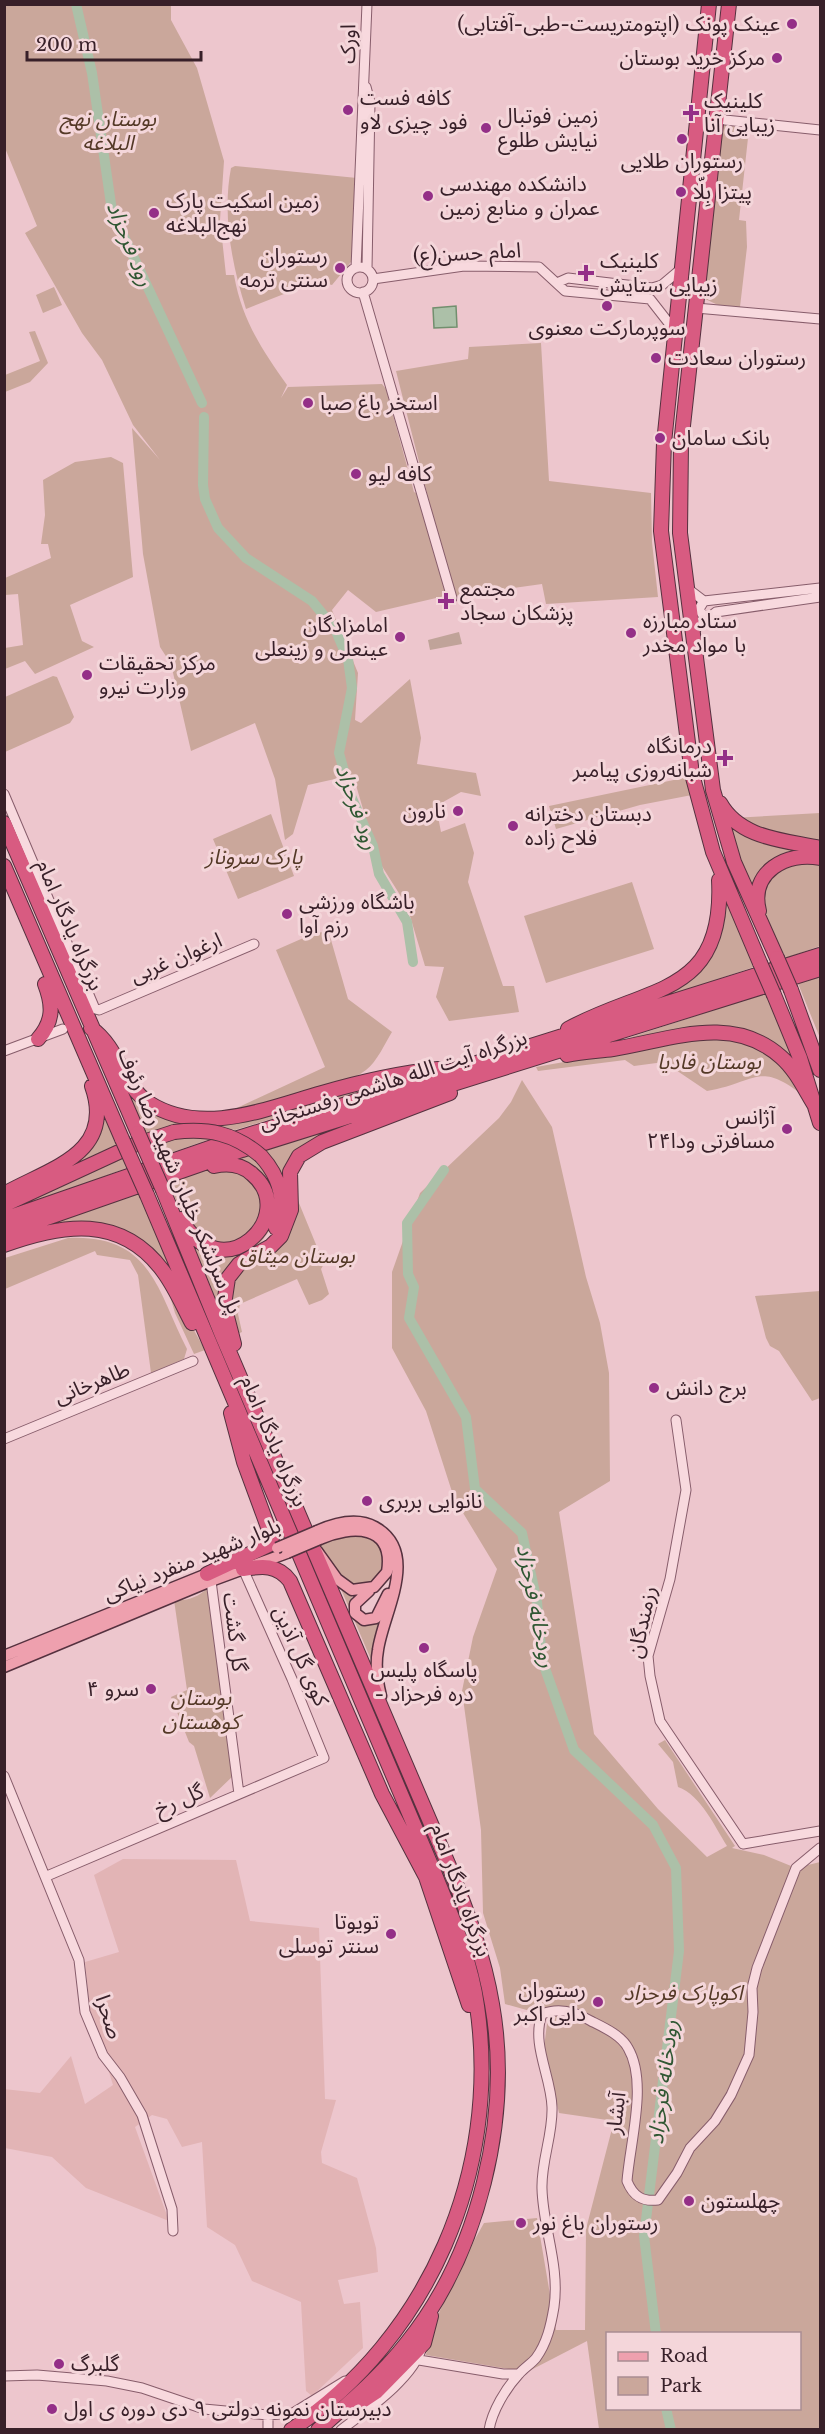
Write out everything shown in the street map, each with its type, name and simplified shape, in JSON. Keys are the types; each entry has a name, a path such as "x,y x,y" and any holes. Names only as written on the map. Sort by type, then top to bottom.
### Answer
{"highway":[{"path":"709,4 664,443 661,531 692,774 708,837 718,866 800,1058 820,1123"},
{"path":"729,4 720,117 696,308 680,472 680,533 713,790 731,855 769,942"},
{"path":"713,790 728,816 743,829 820,848"},
{"name":"بزرگراه یادگار امام","path":"4,823 98,1044"},
{"path":"820,858 805,856 776,864 764,877 758,891 757,901 776,964 791,990 820,1070"},
{"name":"بزرگراه یادگار امام","path":"4,866 70,1032 85,1050"},
{"path":"540,1044 585,1020 666,988 690,973 710,946 717,924 720,912 718,866"},
{"path":"24,916 33,952 52,1008 47,1029 38,1039"},
{"path":"776,964 820,948"},
{"path":"776,964 820,955"},
{"name":"بزرگراه آیت الله هاشمی رفسنجانی","path":"4,1218 235,1140 540,1044 776,964"},
{"name":"بزرگراه آیت الله هاشمی رفسنجانی","path":"4,1233 179,1172 504,1066 820,969"},
{"path":"91,1028 105,1038 131,1085 141,1097 162,1109 197,1118 245,1115 374,1080 470,1066"},
{"path":"4,1194 77,1155 93,1134 97,1121 97,1104 70,1032"},
{"path":"244,1384 226,1318 224,1294 233,1270 278,1241 286,1228 291,1210 290,1172 304,1151 464,1088 504,1066 685,1034 733,1033 759,1041 783,1058 815,1106"},
{"name":"پل سرلشکر خلبان شهید رضا رئوف","path":"98,1044 163,1190 216,1338"},
{"name":"پل سرلشکر خلبان شهید رضا رئوف","path":"85,1050 147,1195 216,1338"},
{"path":"4,1205 134,1145 174,1132 196,1129 234,1137 261,1156 275,1175 282,1204 274,1233 260,1252"},
{"path":"163,1190 193,1237 211,1248 236,1248 258,1233 265,1220 267,1202 262,1186 249,1171 230,1164 179,1172"},
{"path":"4,1245 70,1227 106,1231 132,1243 161,1269 219,1364 244,1462 272,1538 269,1545 209,1577"},
{"name":"بزرگراه یادگار امام","path":"216,1338 219,1364 454,1921 475,1994 481,2039 481,2107 478,2130 465,2189 451,2230 415,2303 384,2346 317,2410 291,2430"},
{"name":"بزرگراه یادگار امام","path":"216,1338 244,1384 317,1539 385,1716 412,1775 467,1912 489,1984 495,2026 497,2096 490,2154 473,2218 453,2267 421,2324 394,2358 322,2426"},
{"path":"243,1569 271,1567 280,1570 290,1581 382,1794 430,1885 481,2039"},
{"path":"322,2426 376,2392 424,2343 437,2297"}],"main road":[{"name":"بلوار شهید منفرد نیاکی","path":"317,1539 331,1525 351,1522 374,1526 386,1535 393,1545 397,1585 382,1632 376,1663 385,1716"},
{"name":"بلوار شهید منفرد نیاکی","path":"4,1656 149,1598 351,1529 369,1532 378,1538 387,1552 388,1564 385,1576 374,1587"},
{"path":"317,1539 337,1579 347,1588 358,1591 374,1587"},
{"name":"بلوار شهید منفرد نیاکی","path":"4,1667 209,1577 243,1569 282,1551"},
{"path":"374,1587 355,1602 355,1613 360,1619 370,1620 378,1614 391,1586 396,1566"},
{"path":"4,1651 124,1602 149,1598"}],"street":[{"name":"اورک","path":"365,84 367,4"},
{"path":"366,36 377,38"},
{"path":"365,84 370,102 367,269 373,279 372,286 363,292 356,292 349,285 349,275 356,268 365,84"},
{"path":"720,117 820,130"},
{"name":"امام حسن(ع)","path":"373,279 464,266 539,267 559,282 565,291 650,299"},
{"path":"356,268 367,269"},
{"path":"559,282 568,278 652,288 662,285 681,269"},
{"path":"652,288 655,296 650,299 675,332"},
{"path":"363,292 452,598"},
{"path":"696,308 820,319"},
{"path":"685,584 691,593 704,601 820,588"},
{"path":"693,641 694,630 716,612 820,597"},
{"path":"704,601 699,609 702,614 709,616"},
{"name":"ارغوان غربی","path":"4,794 95,1009 99,1010 254,944"},
{"path":"4,1051 38,1039 70,1032"},
{"name":"طاهرخانی","path":"4,1439 193,1360"},
{"name":"رزمندگان","path":"676,1420 686,1490 670,1579 648,1656 660,1721 743,1844 820,1831"},
{"name":"کوی گل آذین","path":"243,1569 324,1758"},
{"name":"گل گشت","path":"209,1577 239,1794"},
{"name":"گل رخ","path":"47,1876 324,1758"},
{"name":"صحرا","path":"4,1776 47,1876 79,1960 85,2012 103,2055 120,2077 142,2115 172,2209 173,2231"},
{"name":"آبشار","path":"489,2430 494,2415 519,2374 535,2359 544,2343 555,2294 542,2191 542,2170 552,2130 552,2107 549,2079 538,2042 538,2026 542,2014 553,2009 585,2018 610,2031 628,2046 639,2085 627,2181 631,2192 641,2199 658,2200 663,2196 690,2148 714,2121 731,2095 749,2055 753,2013 752,1988 757,1968 796,1868 820,1848"},
{"path":"341,2430 384,2396 419,2360 424,2343"},
{"path":"419,2360 519,2374"},
{"path":"4,2376 36,2375 107,2380 142,2388 204,2409 268,2415 293,2413 354,2376"},
{"path":"268,2415 268,2430"}],"shaded area":[{"path":"456,306 457,327 434,328 433,308"},
{"path":"459,632 462,644 430,650 428,640"},
{"path":"123,1859 236,1860 250,1921 319,1928 325,2099 336,2100 321,2152 322,2163 357,2178 376,2248 378,2272 338,2280 344,2304 360,2302 363,2348 312,2396 306,2391 301,2302 252,2281 235,2245 207,2227 202,2142 182,2147 167,2119 152,2115 135,2127 169,2221 86,2188 52,2157 5,2148 4,2089 40,2093 71,2056 85,2104 113,2085 90,2011 85,1962 119,1952 94,1875"}],"green space":[{"name":"بوستان نهج البلاغه","path":"5,5 171,5 171,20 197,68 224,161 220,220 226,275 234,275 247,320 287,385 281,398 288,387 382,384 386,389 414,492 449,595 376,612 348,590 332,610 358,673 355,720 361,723 410,679 421,738 417,764 476,773 481,796 461,792 436,806 441,832 465,823 474,853 468,882 503,986 514,986 519,1012 449,1021 436,997 444,967 425,966 407,906 378,860 353,775 308,785 293,834 285,840 275,779 255,723 191,751 171,664 160,647 143,554 132,428 160,460 133,425 102,360 82,333 25,233 37,226 5,148"},
{"path":"721,122 741,129 740,137 748,138 739,220 746,221 747,247 740,307 718,305 703,298"},
{"path":"235,166 357,178 355,257 332,285 317,281 246,309 236,275 228,221 228,186 231,168"},
{"path":"54,287 62,305 43,313 36,295"},
{"path":"35,331 48,363 30,382 5,392 5,375 40,361 29,332"},
{"path":"541,343 549,481 651,493 652,542 658,597 546,604 542,584 458,596 452,592 396,371 468,359 469,347"},
{"path":"111,457 123,463 133,577 70,605 82,641 94,647 35,674 25,661 5,669 5,648 23,645 18,594 5,595 5,578 51,558 48,544 41,544 45,515 43,480 75,462"},
{"path":"53,676 57,677 74,717 70,723 5,752 5,697"},
{"path":"688,777 692,795 640,805 556,829 549,806"},
{"path":"724,813 730,821 820,850 782,858 756,904"},
{"path":"820,813 820,846 760,833 732,818"},
{"name":"پارک سروناز","path":"271,814 294,876 238,899 213,839"},
{"path":"820,860 820,946 786,958 762,912 759,901 775,867"},
{"path":"632,882 654,949 546,983 524,916"},
{"path":"722,883 754,967 650,1002 703,962"},
{"path":"317,932 329,933 348,999 392,1032 374,1062 352,1079 298,1098 224,1114 325,1067 276,950"},
{"path":"820,974 820,1038 797,981"},
{"path":"769,992 798,1063 704,1028 628,1038"},
{"name":"بوستان فادیا","path":"720,1034 772,1053 806,1098 777,1079 767,1077 757,1077 707,1091 664,1062 634,1066 625,1060 538,1071 536,1067"},
{"path":"105,1043 138,1096 198,1120 422,1073 235,1130 201,1124 168,1128 145,1134"},
{"name":"اکوپارک فرحزاد","path":"522,1080 552,1127 586,1277 600,1323 609,1373 610,1481 559,1512 594,1734 658,1809 707,1857 727,1846 700,1804 694,1797 678,1787 673,1762 658,1744 665,1740 735,1846 732,1848 764,1855 796,1868 820,1862 820,2429 599,2429 587,2341 527,2372 426,2355 436,2319 484,2223 537,2218 556,2330 585,2330 586,2229 614,2121 559,2113 544,2047 548,2016 505,2004 500,1968 483,1913 481,1830 462,1691 473,1637 497,1569 454,1498 426,1411 392,1348 392,1272 420,1193 499,1118 511,1102"},
{"path":"95,1089 119,1145 5,1197 88,1148"},
{"path":"419,1097 313,1139 294,1153 284,1210 260,1147"},
{"path":"224,1134 156,1158 148,1141"},
{"path":"250,1149 258,1156 277,1193 272,1227 259,1245 232,1264 230,1339 180,1222 190,1236 239,1250 270,1205 233,1161"},
{"path":"122,1151 129,1167 5,1214 5,1208"},
{"path":"216,1167 244,1171 264,1203 255,1233 223,1247 190,1229 168,1183"},
{"name":"بوستان میثاق","path":"292,1186 324,1264 321,1269 329,1294 322,1300 309,1305 297,1279 240,1304 238,1314 242,1332 235,1335 228,1296 235,1273 270,1252"},
{"path":"139,1190 195,1323 168,1274 115,1232 5,1237"},
{"path":"68,1238 96,1239 118,1246 135,1256 148,1270 168,1307 187,1349 184,1359 151,1373 138,1275 130,1260 97,1255 95,1251 5,1289 5,1258"},
{"path":"820,1291 820,1398 812,1401 779,1351 770,1346 755,1296"},
{"path":"169,1293 177,1300 205,1350 194,1354 175,1313"},
{"path":"367,1535 382,1550 384,1560 381,1572 378,1580 351,1587 329,1562 320,1544 337,1537"},
{"name":"بوستان کوهستان","path":"208,1588 234,1775 210,1798 194,1746 189,1742 171,1697 187,1690 174,1600 192,1598"},
{"path":"341,1589 353,1594 349,1606 359,1623 370,1625 380,1621 374,1640 372,1662"}],"waterway":[{"name":"رود فرحزاد","path":"76,4 92,73 112,211 202,403"},
{"name":"رود فرحزاد","path":"204,417 203,485 205,499 218,528 246,558 312,601 335,629 348,659 352,688 339,753 351,796 373,846 379,874 407,922 413,962"},
{"name":"رودخانه فرحزاد","path":"444,1170 407,1223 408,1274 414,1287 409,1318 466,1417 475,1489 522,1533 537,1602 542,1660 574,1750 653,1825 676,1868 679,1951 644,2236 656,2332"},
{"name":"رودخانه فرحزاد","path":"666,2410 671,2430"}],"place":[{"name":"عینک پونک (اپتومتریست-طبی-آفتابی)","path":"792,24"},
{"name":"مرکز خرید بوستان","path":"777,58"},
{"name":"کافه‌ فست‌ فود چیزی لاو","path":"348,110"},
{"name":"کلینیک زیبایی آنا","path":"691,113"},
{"name":"زمین فوتبال نیایش طلوع","path":"486,128"},
{"name":"رستوران طلایی","path":"682,139"},
{"name":"پيتزا بِلّا","path":"681,192"},
{"name":"دانشکده مهندسی عمران و منابع زمین","path":"428,196"},
{"name":"زمین اسکیت پارک نهج‌البلاغه","path":"154,213"},
{"name":"رستوران سنتی ترمه","path":"340,268"},
{"name":"کلینیک زیبایی ستایش","path":"586,273"},
{"name":"سوپرمارکت معنوی","path":"607,306"},
{"name":"رستوران سعادت","path":"656,358"},
{"name":"استخر باغ صبا","path":"308,403"},
{"name":"بانک سامان","path":"660,438"},
{"name":"کافه لیو","path":"356,474"},
{"name":"مجتمع پزشکان سجاد","path":"446,601"},
{"name":"ستاد مبارزه با مواد مخدر","path":"631,633"},
{"name":"امامزادگان عینعلی و زینعلی","path":"400,637"},
{"name":"مرکز تحقیقات وزارت نیرو","path":"87,675"},
{"name":"درمانگاه شبانه‌روزی پیامبر","path":"725,758"},
{"name":"نارون","path":"458,811"},
{"name":"دبستان دخترانه فلاح زاده","path":"513,826"},
{"name":"باشگاه ورزشی رزم آوا","path":"287,914"},
{"name":"آژانس مسافرتی ودا۲۴","path":"787,1129"},
{"name":"برج دانش","path":"654,1388"},
{"name":"نانوایی بربری","path":"367,1501"},
{"name":"پاسگاه پلیس - دره فرحزاد","path":"424,1648"},
{"name":"سرو ۴","path":"151,1689"},
{"name":"تویوتا سنتر توسلی","path":"391,1934"},
{"name":"رستوران دایی اکبر","path":"598,2002"},
{"name":"چهلستون","path":"689,2201"},
{"name":"رستوران باغ نور","path":"521,2223"},
{"name":"گلبرگ","path":"59,2364"},
{"name":"دبیرستان نمونه دولتی ۹ دی دوره ی اول","path":"52,2409"}]}
